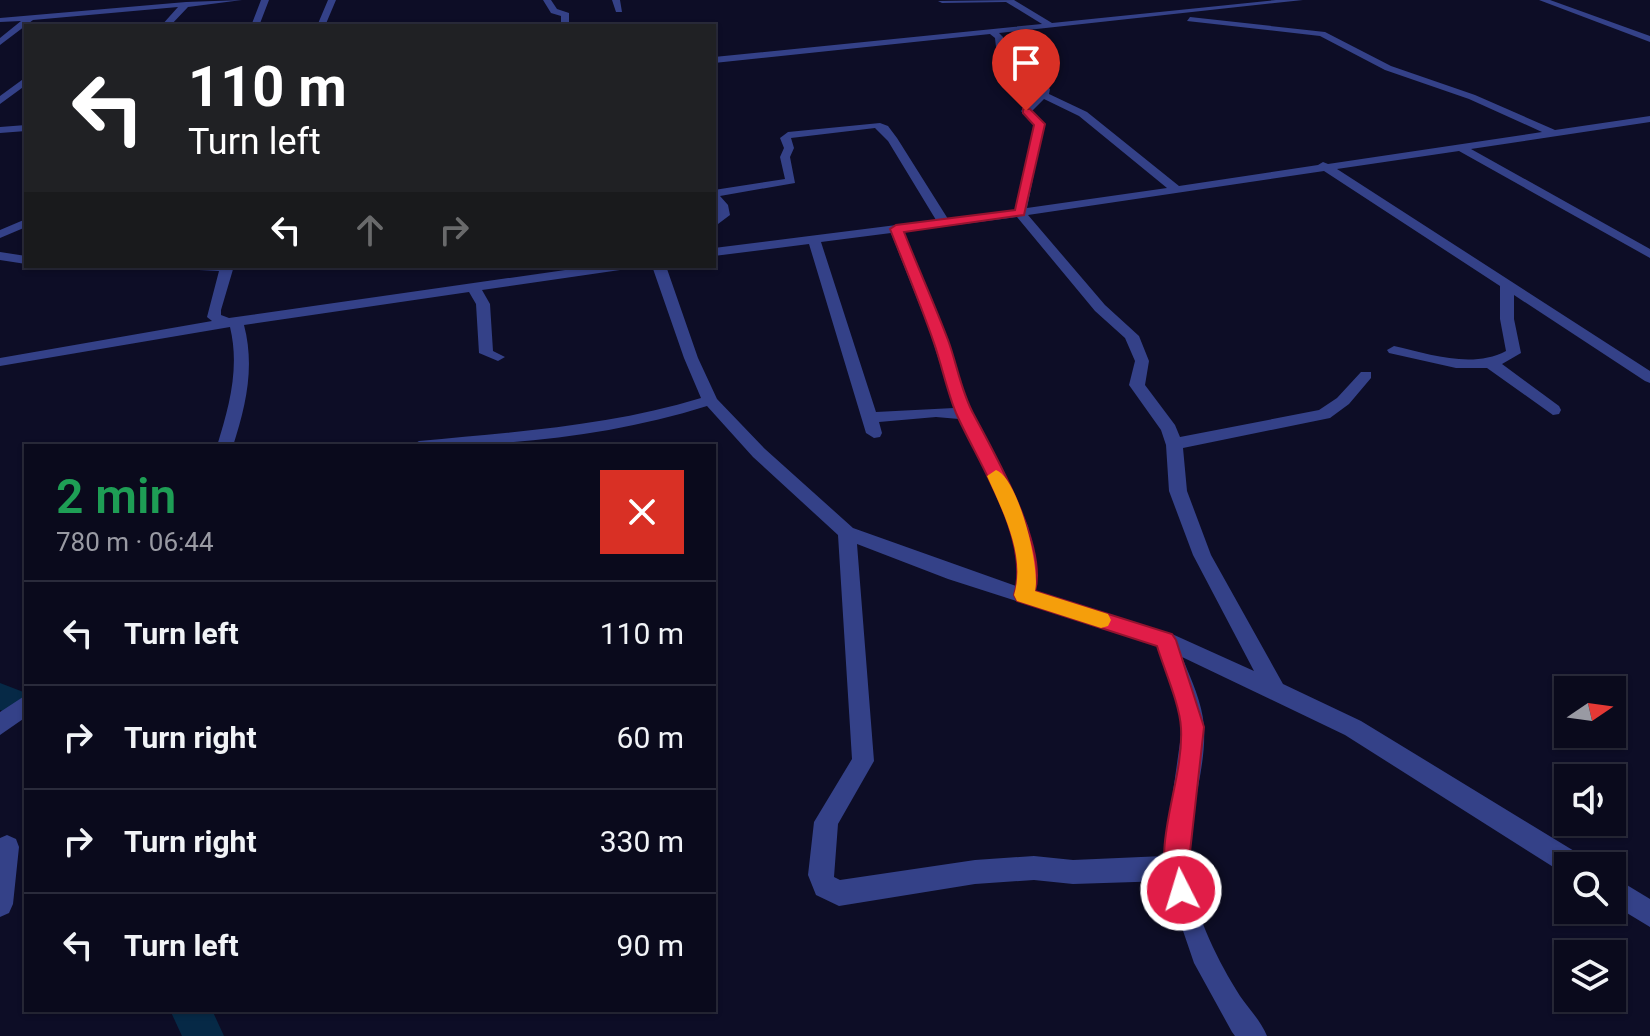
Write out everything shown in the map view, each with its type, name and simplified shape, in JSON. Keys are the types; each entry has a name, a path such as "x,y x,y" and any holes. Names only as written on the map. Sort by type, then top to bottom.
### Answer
{"street":[{"path":"0,20 238,0"},
{"path":"256,24 265,0"},
{"path":"322,24 332,0"},
{"path":"547,0 554,11 566,15 564,24"},
{"path":"616,0 619,10"},
{"path":"931,0 1008,0 1053,27"},
{"path":"716,60 1299,0"},
{"path":"1543,0 1650,39"},
{"path":"1271,3 1286,14"},
{"path":"0,42 37,4"},
{"path":"167,24 186,4"},
{"path":"1166,5 1182,13"},
{"path":"1156,16 1322,34"},
{"path":"1299,21 1388,68 1472,97 1553,133"},
{"path":"992,32 999,37 999,45 1007,55 1046,88 1045,96 1026,111 1039,124 1020,213"},
{"path":"0,101 24,82"},
{"path":"1045,96 1083,114 1175,188"},
{"path":"716,252 1020,213 1323,165 1650,119"},
{"path":"716,194 791,181 785,157 789,148 785,138 788,135 876,125 884,128 893,140 943,221"},
{"path":"0,130 24,128"},
{"path":"1458,146 1650,254"},
{"path":"1323,165 1650,378"},
{"path":"716,197 724,215 716,221"},
{"path":"1020,213 1100,308 1132,336 1142,361 1137,385 1169,429 1174,445 1178,491 1202,555 1275,690"},
{"path":"0,234 24,224"},
{"path":"896,229 941,340 965,414 975,429 1012,513 1026,555 1028,583 1024,595"},
{"path":"814,239 836,317 866,399 871,425 936,412 965,414"},
{"path":"0,256 24,260"},
{"path":"226,444 243,381 243,349 231,323 214,317 227,268"},
{"path":"0,362 231,323 607,268"},
{"path":"660,268 691,358 710,400 750,445 847,533 955,574 1165,640 1353,728 1554,853"},
{"path":"1492,364 1514,353 1507,319 1507,286"},
{"path":"474,288 483,304 486,353 498,357"},
{"path":"1394,350 1418,357 1492,364 1553,410"},
{"path":"1174,445 1190,439 1324,414 1343,401 1366,375"},
{"path":"440,444 555,433 678,410 710,400"},
{"path":"847,533 863,761 826,822 821,875 825,886 839,893 975,872 1034,868 1073,872 1176,868"},
{"path":"1165,640 1193,727 1176,868 1190,919 1216,979 1231,1009 1251,1036"},
{"path":"0,725 24,706"},
{"path":"0,904 7,847"},
{"path":"1626,898 1650,914"}],"waterway":[{"path":"0,696 24,706"},
{"path":"191,1012 204,1036"}],"slow traffic":[{"path":"996,476 1026,555 1028,583 1024,595 1101,620"}],"route":[{"path":"1026,111 1039,124 1020,213 896,229 941,340 965,414 975,429 1012,513 1026,555 1028,583 1024,595 1165,640 1193,727 1176,861 1181,890"}]}
